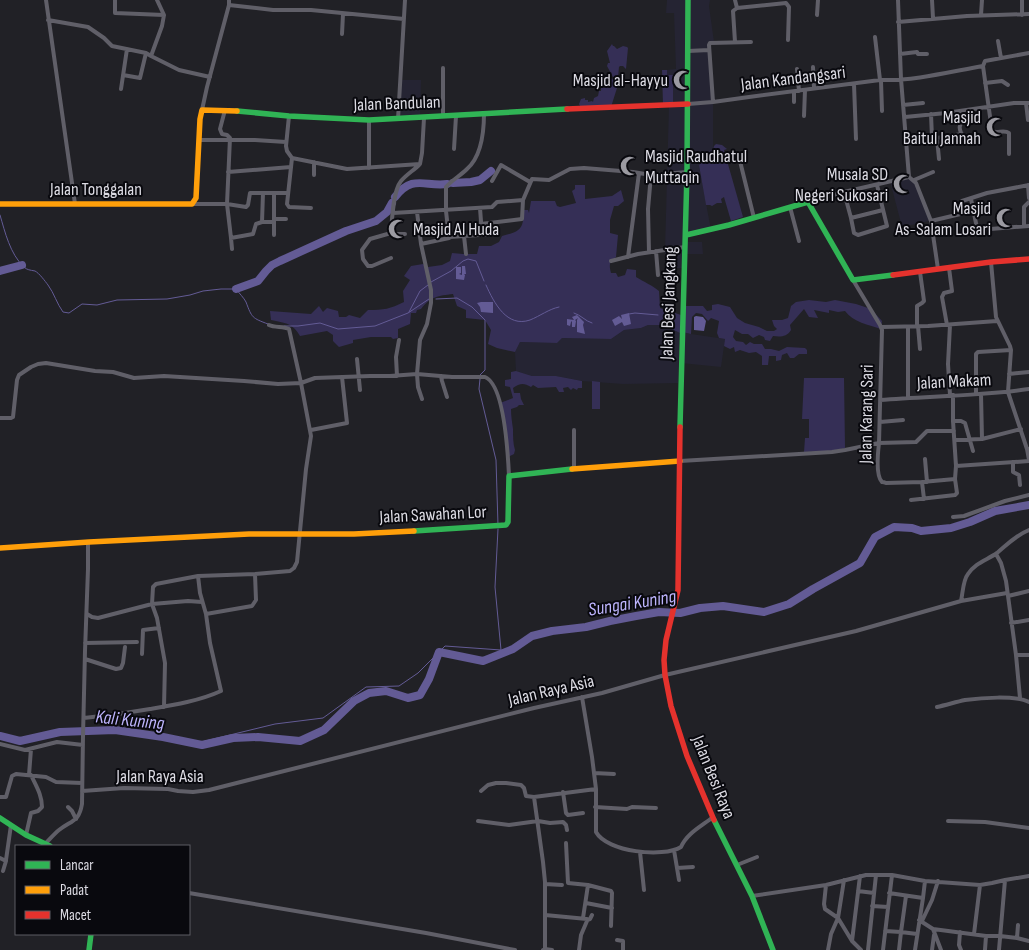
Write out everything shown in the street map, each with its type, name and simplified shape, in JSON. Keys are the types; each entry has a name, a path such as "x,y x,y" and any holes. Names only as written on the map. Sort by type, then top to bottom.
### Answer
{"main road":[{"name":"Jalan Besi Jangkang","path":"674,607 678,590 681,363 686,247 688,0"},
{"name":"Jalan Bandulan","path":"202,110 369,120 688,104"},
{"path":"192,204 196,194 202,110"},
{"path":"686,235 711,230 808,202 853,280 991,262 1029,259"},
{"name":"Jalan Tonggalan","path":"0,204 192,204"},
{"path":"508,476 680,461"},
{"name":"Jalan Sawahan Lor","path":"0,548 249,534 354,534 506,525 508,522 508,476"},
{"name":"Jalan Besi Raya","path":"674,607 666,640 664,660 665,676 672,706 687,756 713,817 752,896 773,950"},
{"path":"0,818 26,835 48,845"},
{"path":"88,950 90,935"}],"street":[{"path":"46,0 75,204"},
{"path":"115,0 115,13 164,15"},
{"path":"151,56 164,15 157,0"},
{"path":"202,110 229,0"},
{"path":"398,118 405,0"},
{"path":"735,0 737,8"},
{"path":"817,15 818,0"},
{"path":"898,0 901,79 912,178 931,222 938,269"},
{"path":"932,0 932,18"},
{"path":"982,0 982,15"},
{"path":"1022,0 1022,14"},
{"path":"734,42 733,11 737,8 782,2 786,3 789,7 788,40"},
{"path":"228,5 273,10 311,10 404,19"},
{"path":"342,34 343,14"},
{"path":"898,22 932,18 1029,14"},
{"path":"48,20 88,27 112,46 146,53 179,70 210,77"},
{"path":"875,37 881,81 882,111"},
{"path":"998,41 1001,58 1029,53"},
{"path":"713,102 709,45 712,43 751,42"},
{"path":"121,89 127,49"},
{"path":"688,51 709,50"},
{"path":"900,54 917,52 918,54 927,54"},
{"path":"123,75 140,78 146,53"},
{"name":"Jalan Kandangsari","path":"688,104 935,75 983,66 985,61 1001,58"},
{"path":"983,66 992,130 994,132 1007,131 1009,154"},
{"path":"812,67 814,88"},
{"path":"442,68 443,116"},
{"path":"794,102 797,69"},
{"path":"985,83 1002,81 1008,85"},
{"path":"854,84 856,139"},
{"path":"804,116 805,90"},
{"path":"904,105 923,103"},
{"path":"905,117 1027,103 1028,120"},
{"path":"225,110 220,132 230,138 228,204 232,249"},
{"path":"962,111 963,121 959,127 963,141"},
{"path":"449,238 446,211 447,186 474,161 479,150 484,113"},
{"path":"932,114 932,138"},
{"path":"289,116 286,142 287,151 292,158 287,204 289,207 311,208"},
{"path":"454,149 456,116"},
{"path":"391,233 393,201 398,186 401,180 420,164 424,118"},
{"path":"368,168 369,120"},
{"path":"907,139 937,138 962,134"},
{"path":"937,138 939,158"},
{"path":"199,140 286,142"},
{"path":"738,153 754,218"},
{"path":"292,158 347,169 420,164"},
{"path":"314,162 314,174"},
{"path":"492,181 501,164 531,181 549,180 570,169 584,168 651,175 687,172"},
{"path":"228,172 291,167"},
{"path":"808,202 933,172"},
{"path":"628,257 639,173"},
{"path":"649,252 648,210 651,175"},
{"path":"481,224 522,219 523,200 531,181"},
{"path":"844,192 854,233 858,235 887,226 877,185"},
{"path":"962,201 987,193 1028,185 1029,198"},
{"path":"262,222 263,193"},
{"path":"274,193 274,235"},
{"path":"192,204 228,204 247,207 250,194 287,193"},
{"path":"971,198 978,230 1029,226"},
{"path":"393,213 493,207 497,202 523,200"},
{"path":"1024,226 1024,206 1029,202"},
{"path":"790,207 799,241"},
{"path":"480,208 482,235"},
{"path":"851,218 883,210"},
{"path":"931,222 973,211"},
{"path":"417,212 421,244 431,286 431,303 426,326 420,340 417,374 418,387 422,398"},
{"path":"231,238 253,234 256,224 286,219"},
{"path":"391,258 368,266 363,259 362,250 370,239 391,233 405,234"},
{"path":"421,244 449,238 494,234"},
{"path":"464,236 466,254"},
{"path":"611,261 649,252 686,247"},
{"path":"656,251 658,275"},
{"path":"956,466 1029,460 1028,449 1008,392 1011,350 997,321 991,262"},
{"path":"911,500 957,494 952,395 948,364 948,325 942,297 944,293 952,291 949,268"},
{"path":"920,272 924,301 917,306 920,349"},
{"name":"Jalan Karang Sari","path":"853,280 882,330 880,422 877,453 878,474 882,482 925,482 955,479"},
{"path":"881,327 997,321"},
{"path":"164,707 165,663 157,618 152,604 153,587 198,576 255,574 292,570 297,562 311,436 289,329 269,325"},
{"path":"908,327 908,397"},
{"path":"396,376 398,340"},
{"path":"976,394 976,354 978,352 1011,350"},
{"path":"358,359 360,390"},
{"path":"0,418 12,417 19,375 38,364 46,363 95,371 114,372 134,378 164,376 278,384 301,383 316,378 417,374 485,377 489,378 496,390 504,422 508,476"},
{"path":"1009,374 1029,372"},
{"path":"442,376 447,397"},
{"path":"310,430 346,424 348,422 342,377"},
{"name":"Jalan Makam","path":"880,400 1029,389"},
{"path":"981,394 982,439"},
{"path":"880,422 903,420"},
{"path":"953,422 961,420 965,423 973,450"},
{"path":"955,440 982,439 1021,429"},
{"path":"574,430 574,469"},
{"path":"680,461 838,451 879,444 916,442 927,431 954,431"},
{"path":"924,498 925,459"},
{"path":"1013,462 1014,472 1020,475 1020,485"},
{"path":"953,517 1029,495"},
{"path":"961,601 968,573 983,560 996,554 1022,532 1029,530"},
{"path":"48,845 58,830 76,819 81,813 88,542"},
{"path":"996,554 1004,572 1020,698"},
{"path":"206,614 252,606 257,596 255,574"},
{"path":"84,718 117,715 164,707 221,691 198,576"},
{"name":"Jalan Raya Asia","path":"82,791 124,788 168,789 193,792 209,790 665,676 856,631 961,601 1029,591"},
{"path":"87,614 98,618 152,604 188,601 202,602"},
{"path":"1011,623 1029,620"},
{"path":"142,654 143,630 159,628"},
{"path":"85,643 137,642"},
{"path":"84,659 116,669 121,668 125,647"},
{"path":"1016,655 1029,655"},
{"path":"582,697 596,789 596,832 600,838 624,850 640,852 674,850 681,847 688,835 713,817"},
{"path":"937,707 965,700 1020,698 1029,702"},
{"path":"0,751 1,744 20,750 57,742 83,745"},
{"path":"26,835 31,813 38,811 42,807 40,793 30,775 30,749"},
{"path":"594,773 614,774"},
{"path":"0,797 4,798 7,795 13,775 16,774 46,777 56,782 82,783"},
{"path":"481,790 488,785 506,783 521,785 526,796 534,797 596,789"},
{"path":"562,792 567,814 584,813"},
{"path":"534,797 545,884 544,949 552,950"},
{"path":"595,807 628,809 632,806 656,808"},
{"path":"68,807 72,810 76,819"},
{"path":"478,821 509,825 563,822 566,824 567,830"},
{"path":"948,821 985,822 1029,828"},
{"path":"3,871 11,825"},
{"path":"566,843 568,883 588,885 611,891 611,926"},
{"path":"674,850 679,880"},
{"path":"640,852 644,890"},
{"path":"737,865 757,857"},
{"path":"0,858 6,860"},
{"path":"677,868 693,866"},
{"path":"868,950 876,875"},
{"path":"752,896 826,885 860,876 892,875 980,885 1029,876"},
{"path":"883,950 892,875"},
{"path":"852,941 860,876"},
{"path":"828,950 831,934 838,918 844,880"},
{"path":"921,920 925,880"},
{"path":"999,950 1006,880"},
{"path":"915,950 921,920 932,900 938,881"},
{"path":"545,884 562,885"},
{"path":"579,950 585,919 588,885"},
{"path":"826,885 825,909 838,918 852,941 861,950"},
{"path":"974,934 980,885"},
{"path":"858,891 874,893"},
{"path":"190,892 515,950"},
{"path":"889,893 922,898"},
{"path":"899,950 906,896"},
{"path":"586,903 612,908"},
{"path":"872,906 888,908"},
{"path":"545,915 585,919 590,919 592,915"},
{"path":"921,920 933,930 941,950"},
{"path":"1017,938 1018,925"},
{"path":"933,930 1029,940"},
{"path":"932,950 933,930"},
{"path":"885,931 917,934"},
{"path":"960,932 959,946 961,950"},
{"path":"985,950 986,936"},
{"path":"617,940 623,941 623,950"}],"shaded area":[{"path":"667,0 710,0 709,6 714,42 710,43 713,150 708,152 699,166 711,230 686,235 686,242 702,242 703,254 685,254 685,268 666,268 669,105 672,75 667,75 667,70 676,69 674,13 666,13"},
{"path":"612,44 617,49 623,46 628,48 626,69 623,66 619,67 617,88 611,107 580,106 581,99 585,98 588,102 593,102 601,88 608,87 609,78 614,79 607,66 610,63 607,51"},
{"path":"662,70 667,70 667,75 673,75 673,105 663,105"},
{"path":"400,80 421,80 420,118 398,119"},
{"path":"716,144 722,145 727,149 724,150 743,217 731,221 724,197 721,199 722,203 712,206 706,205 699,165 704,160 702,153 713,150"},
{"path":"912,179 918,182 929,221 902,227 890,181"},
{"path":"575,185 585,185 585,199 612,196 621,190 624,201 618,206 614,206 610,220 610,233 618,235 616,257 610,264 611,273 616,273 618,277 625,275 627,269 636,270 636,277 659,291 660,308 681,315 684,306 703,306 707,311 712,310 712,305 718,304 730,307 737,318 745,323 767,331 774,331 777,329 772,320 788,318 791,306 796,302 809,300 826,302 835,300 871,309 882,321 881,329 857,320 845,311 829,310 829,313 814,310 818,318 809,317 804,309 790,325 791,330 787,334 773,336 770,341 765,340 764,337 759,335 753,338 748,334 742,334 735,330 733,337 736,341 743,342 746,345 750,342 762,344 765,349 779,351 787,347 805,348 807,350 807,354 799,354 794,358 790,358 787,353 782,355 781,360 776,361 776,356 769,356 768,365 762,365 762,356 756,352 749,353 740,350 735,352 734,347 730,349 724,346 725,339 719,338 717,333 719,321 711,318 708,321 702,314 696,313 692,317 691,334 680,333 663,325 648,325 641,328 624,330 611,339 562,338 557,343 520,342 515,352 488,344 491,330 485,320 466,318 466,310 457,306 453,294 435,297 428,301 421,309 417,310 416,313 411,313 410,324 398,329 398,338 371,337 353,340 353,343 339,347 333,341 333,335 327,331 300,336 291,326 271,320 270,311 311,314 319,306 323,312 327,308 338,311 339,317 349,315 360,318 368,310 387,309 404,302 403,291 410,280 404,276 411,266 423,264 428,267 442,265 450,261 452,253 477,254 479,246 491,246 499,242 502,236 520,229 524,210 528,210 529,213 531,201 555,201 557,206 560,207 576,203 572,191 575,189"},
{"path":"462,266 465,266 466,274 464,274 464,280 456,279 456,267 461,267 461,273 459,274 462,275"},
{"path":"493,302 493,313 481,312 477,303"},
{"path":"629,313 631,324 624,326 622,322 615,326 612,320 619,316 622,319 621,315"},
{"path":"577,315 584,322 585,334 577,332 578,318 575,320 575,327 572,327 572,321 570,326 567,325 567,319 574,320 572,317"},
{"path":"694,317 703,317 706,321 704,331 694,330"},
{"path":"648,325 663,325 680,333 678,383 623,384 582,381 556,376 532,376 516,371 515,352 520,342 557,343 562,338 611,339 624,330 641,328"},
{"path":"682,332 725,339 721,367 681,363"},
{"path":"516,371 532,376 556,376 582,381 582,388 577,390 573,388 571,390 568,387 563,388 564,392 559,392 556,387 538,388 533,385 531,387 522,384 513,388 514,393 520,393 524,405 511,409 515,450 514,454 508,457 500,403 513,398 510,387 505,386 505,380 511,379 511,372"},
{"path":"804,378 844,378 845,448 832,451 804,452 805,438 809,438 809,419 802,419"},
{"path":"592,381 600,382 600,409 592,409"}],"waterway":[{"path":"453,183 480,180 491,171"},
{"path":"395,197 402,190 414,184 447,184"},
{"path":"236,289 258,281 272,265 280,261 346,231 376,221 387,212 392,203"},
{"path":"0,215 15,256 25,268 35,271 42,277 63,312 69,313 82,304 97,305 117,300 167,299 203,291 236,289 245,300 253,317 268,324"},
{"path":"431,282 468,259 476,261 484,281"},
{"path":"0,271 22,265"},
{"path":"409,312 420,291 428,285"},
{"path":"486,285 497,306 508,317 515,320 522,322 530,320 559,307"},
{"path":"436,299 457,298 472,307 485,320 485,370 480,375"},
{"path":"284,326 320,323 338,329 375,326 408,313 429,299"},
{"path":"574,313 592,323"},
{"path":"629,314 658,315"},
{"path":"480,379 479,389 496,460 498,525"},
{"name":"Sungai Kuning","path":"0,736 20,741 60,732 115,730 202,745 233,738 258,737 300,741 324,730 354,701 369,693 386,691 408,698 420,695 429,679 439,652 483,661 513,649 532,636 636,616 659,612 680,613 700,608 723,606 764,612 789,604 860,563 875,537 894,527 912,528 921,531 951,528 995,511 1029,505"},
{"path":"198,742 275,724 323,718 366,687 399,686 418,673 445,646 501,650 495,587 498,529"}],"traffic: fast":[{"path":"680,427 687,172 688,0"},
{"path":"237,111 369,120 567,109"},
{"path":"686,235 729,225 808,202 853,280 893,275"},
{"path":"414,531 506,525 508,522 509,476 572,469"},
{"path":"0,818 26,835 48,845"},
{"path":"714,820 752,896 773,950"},
{"path":"89,950 91,935"}],"traffic: slow":[{"path":"0,204 192,204 196,198 202,110 237,111"},
{"path":"572,469 680,461"},
{"path":"0,548 249,534 354,534 414,531"}],"traffic: jam":[{"path":"567,109 688,104"},
{"path":"893,275 1029,259"},
{"path":"680,427 678,590 666,640 665,675 671,706 687,756 714,820"}],"place":[{"name":"Masjid al-Hayyu","path":"683,80"},
{"name":"Masjid Baitul Jannah","path":"996,127"},
{"name":"Masjid Raudhatul Muttaqin","path":"630,166"},
{"name":"Musala SD Negeri Sukosari","path":"903,184"},
{"name":"Masjid As-Salam Losari","path":"1006,218"},
{"name":"Masjid Al Huda","path":"398,229"}],"water label":[{"name":"Kali Kuning","path":"130,719"}]}
